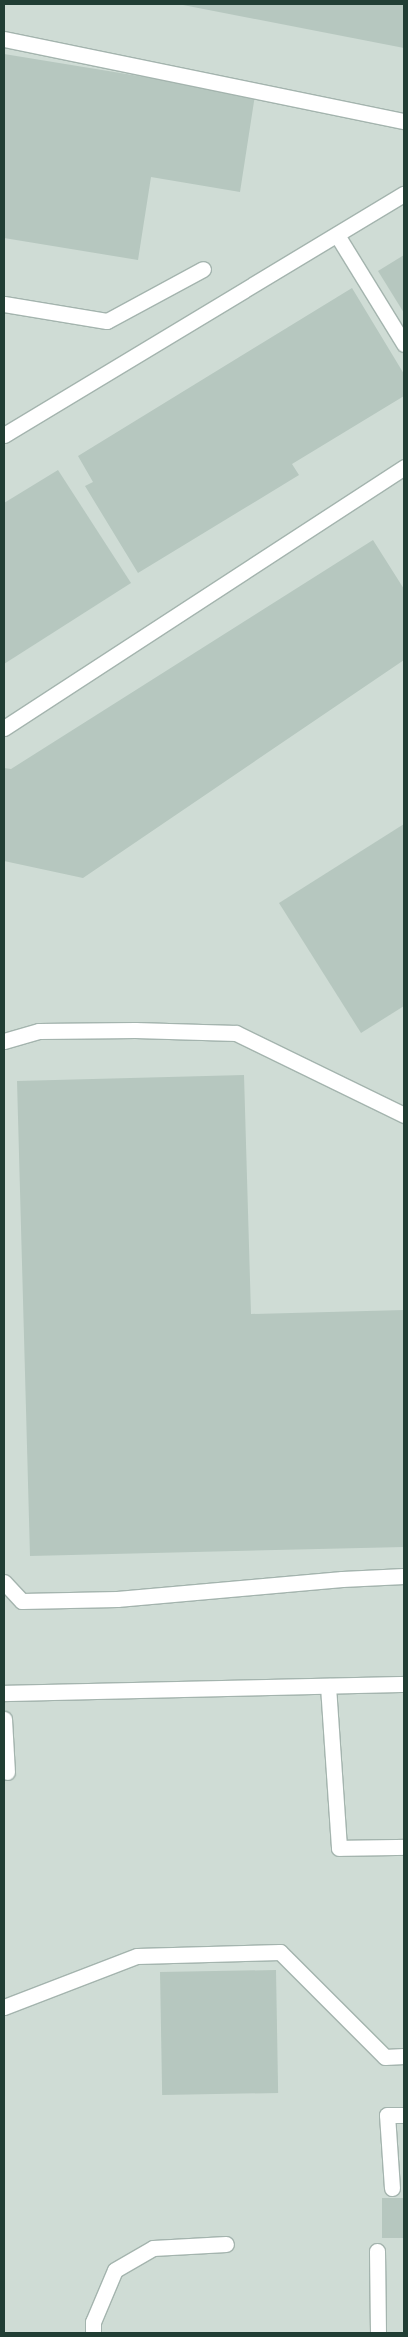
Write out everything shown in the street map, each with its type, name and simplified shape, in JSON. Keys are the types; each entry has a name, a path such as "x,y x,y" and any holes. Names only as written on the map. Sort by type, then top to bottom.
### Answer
{"lane":[{"path":"4,39 404,121"},
{"path":"4,435 404,194"},
{"path":"337,235 404,344"},
{"path":"4,304 106,321 203,269"},
{"path":"4,728 404,467"},
{"path":"4,1042 39,1031 134,1030 236,1033 404,1115"},
{"path":"4,1582 22,1601 117,1599 342,1579 404,1576"},
{"path":"4,1693 404,1684"},
{"path":"328,1686 339,1848 404,1846"},
{"path":"4,1719 7,1772"},
{"path":"4,2007 137,1956 280,1952 385,2057 404,2056"},
{"path":"392,2188 387,2115 404,2115"},
{"path":"93,2333 93,2322 115,2270 152,2248 226,2244"},
{"path":"377,2251 378,2333"}],"shaded area":[{"path":"4,4 404,4 404,2333 4,2333"}],"building":[{"path":"404,4 404,48 183,5"},
{"path":"4,54 255,95 240,192 151,177 138,260 4,238"},
{"path":"404,255 404,313 378,271"},
{"path":"352,288 404,374 404,396 292,464 299,475 138,573 85,486 93,482 78,456"},
{"path":"58,470 131,583 4,664 4,503"},
{"path":"373,540 404,589 404,660 83,878 4,861 4,768 11,769"},
{"path":"404,824 404,1006 361,1033 279,903"},
{"path":"244,1075 251,1314 404,1310 404,1547 30,1556 17,1081"},
{"path":"276,1970 278,2093 162,2095 160,1972"},
{"path":"382,2198 404,2198 404,2238 382,2238"}]}
